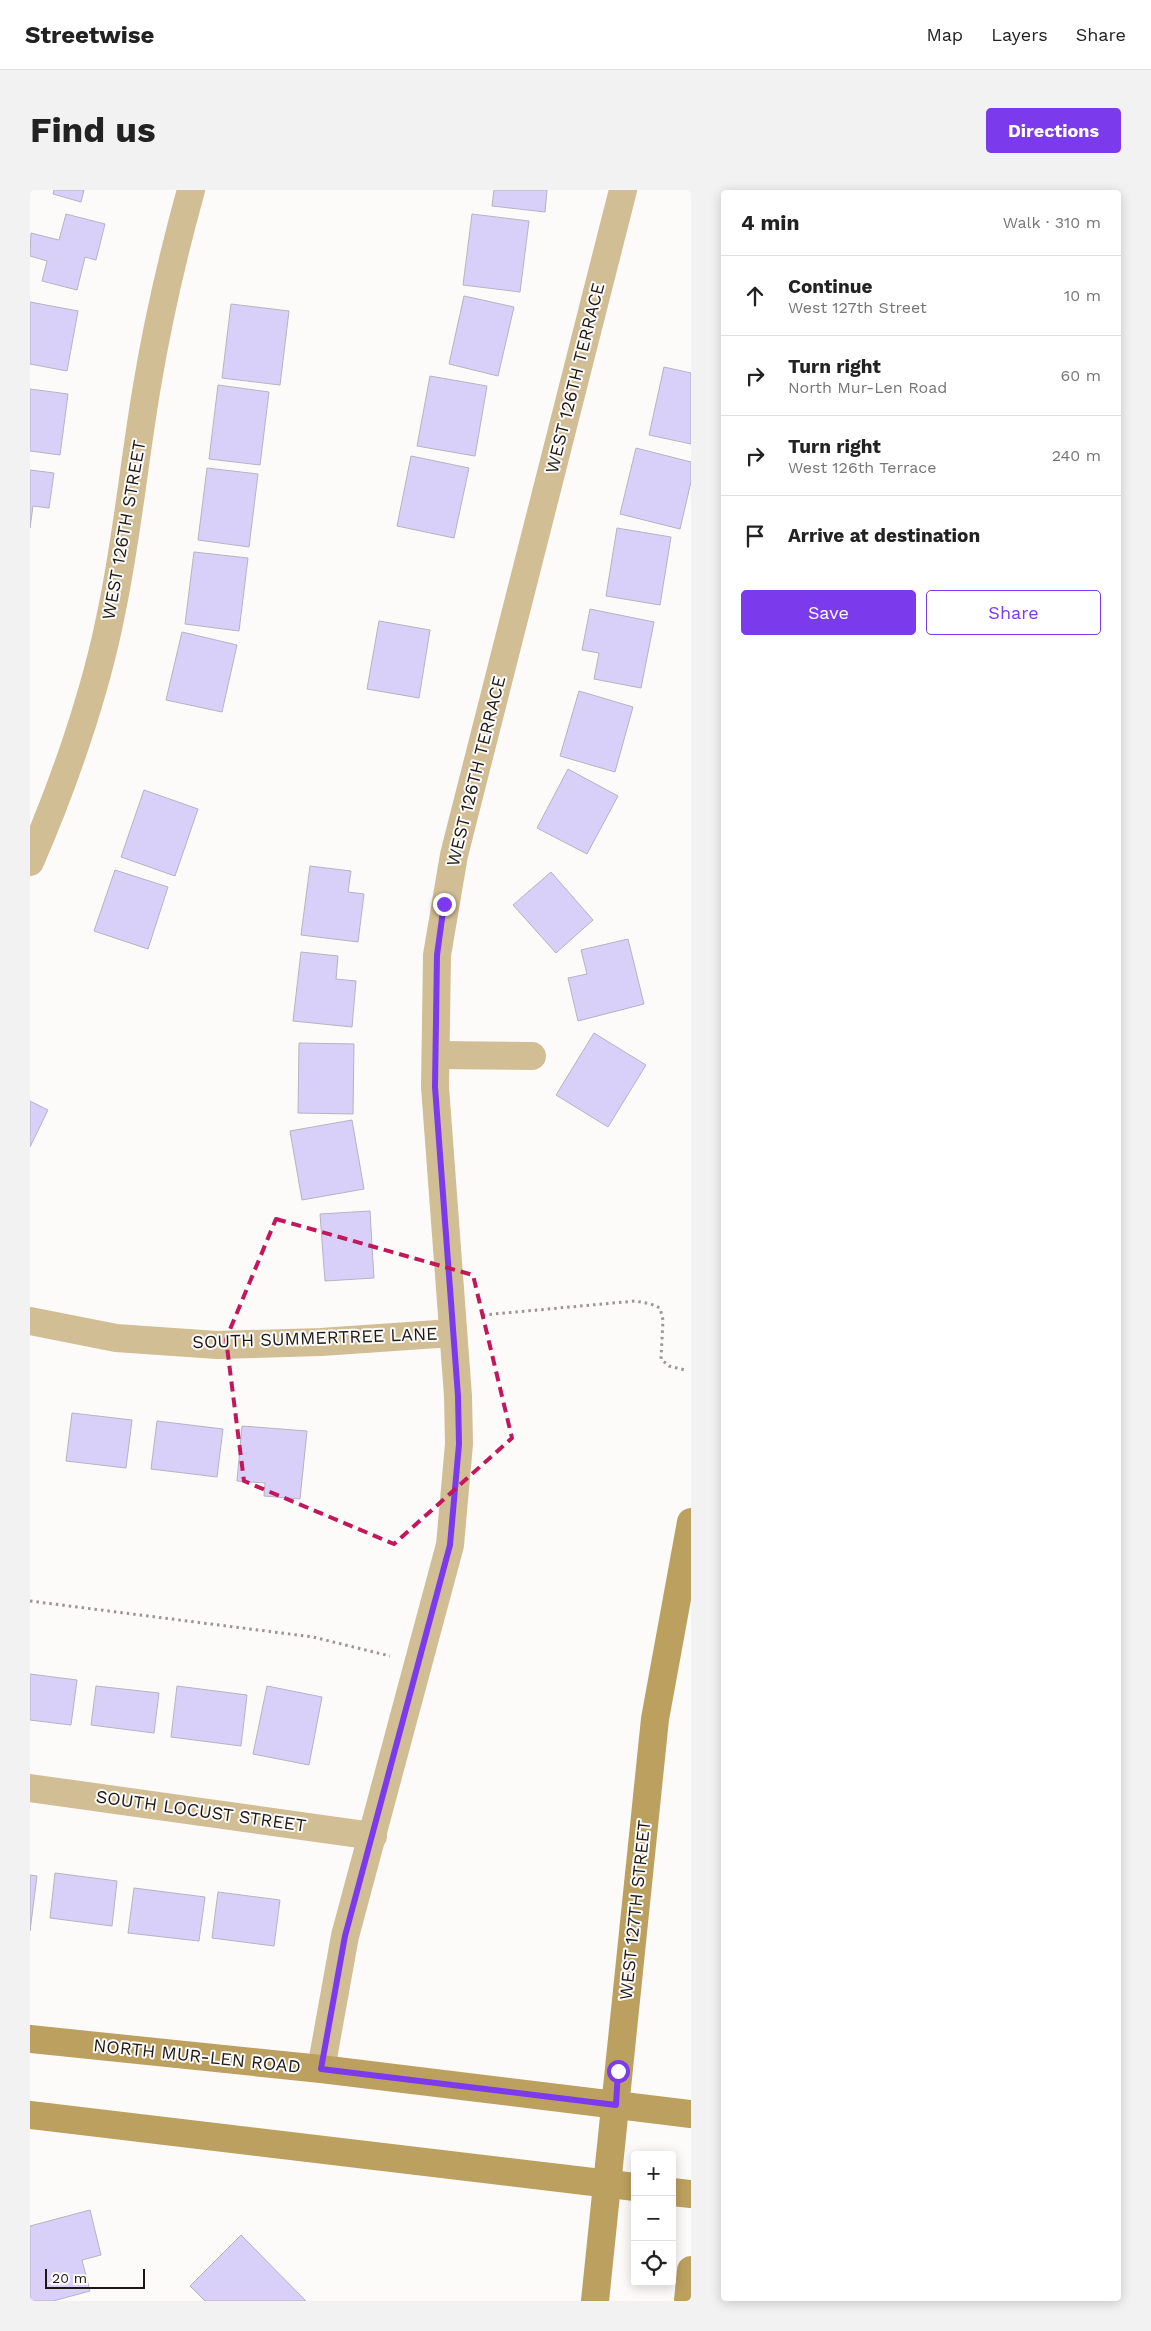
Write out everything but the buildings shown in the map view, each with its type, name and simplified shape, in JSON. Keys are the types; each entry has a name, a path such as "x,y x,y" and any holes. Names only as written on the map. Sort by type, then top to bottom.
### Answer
{"main road":[{"name":"WEST 127TH STREET","path":"595,2301 654,1719 691,1522"},
{"name":"NORTH MUR-LEN ROAD","path":"30,2038 321,2069 691,2114"},
{"path":"30,2116 631,2187"},
{"path":"676,2192 691,2194"},
{"path":"688,2301 691,2270"}],"street":[{"name":"WEST 126TH STREET","path":"30,862 47,824 92,692 111,616 130,516 147,387 173,255 190,190"},
{"name":"WEST 126TH TERRACE","path":"321,2069 345,1936 450,1545 459,1444 435,1087 437,955 454,855 623,190"},
{"path":"436,1055 532,1056"},
{"name":"SOUTH SUMMERTREE LANE","path":"30,1321 116,1338 217,1345 321,1342 452,1333"},
{"name":"SOUTH LOCUST STREET","path":"30,1788 373,1836"}],"path":[{"path":"452,1333 469,1316 635,1300 660,1308 663,1320 661,1359 669,1366 685,1370"},
{"path":"30,1601 314,1637 390,1656"}],"highlighted area":[{"path":"276,1219 473,1275 512,1438 394,1544 244,1481 226,1339"}],"route":[{"path":"444,904 437,955 435,1087 458,1396 459,1444 450,1545 345,1936 324,2043 321,2069 616,2105 618,2071"}]}
